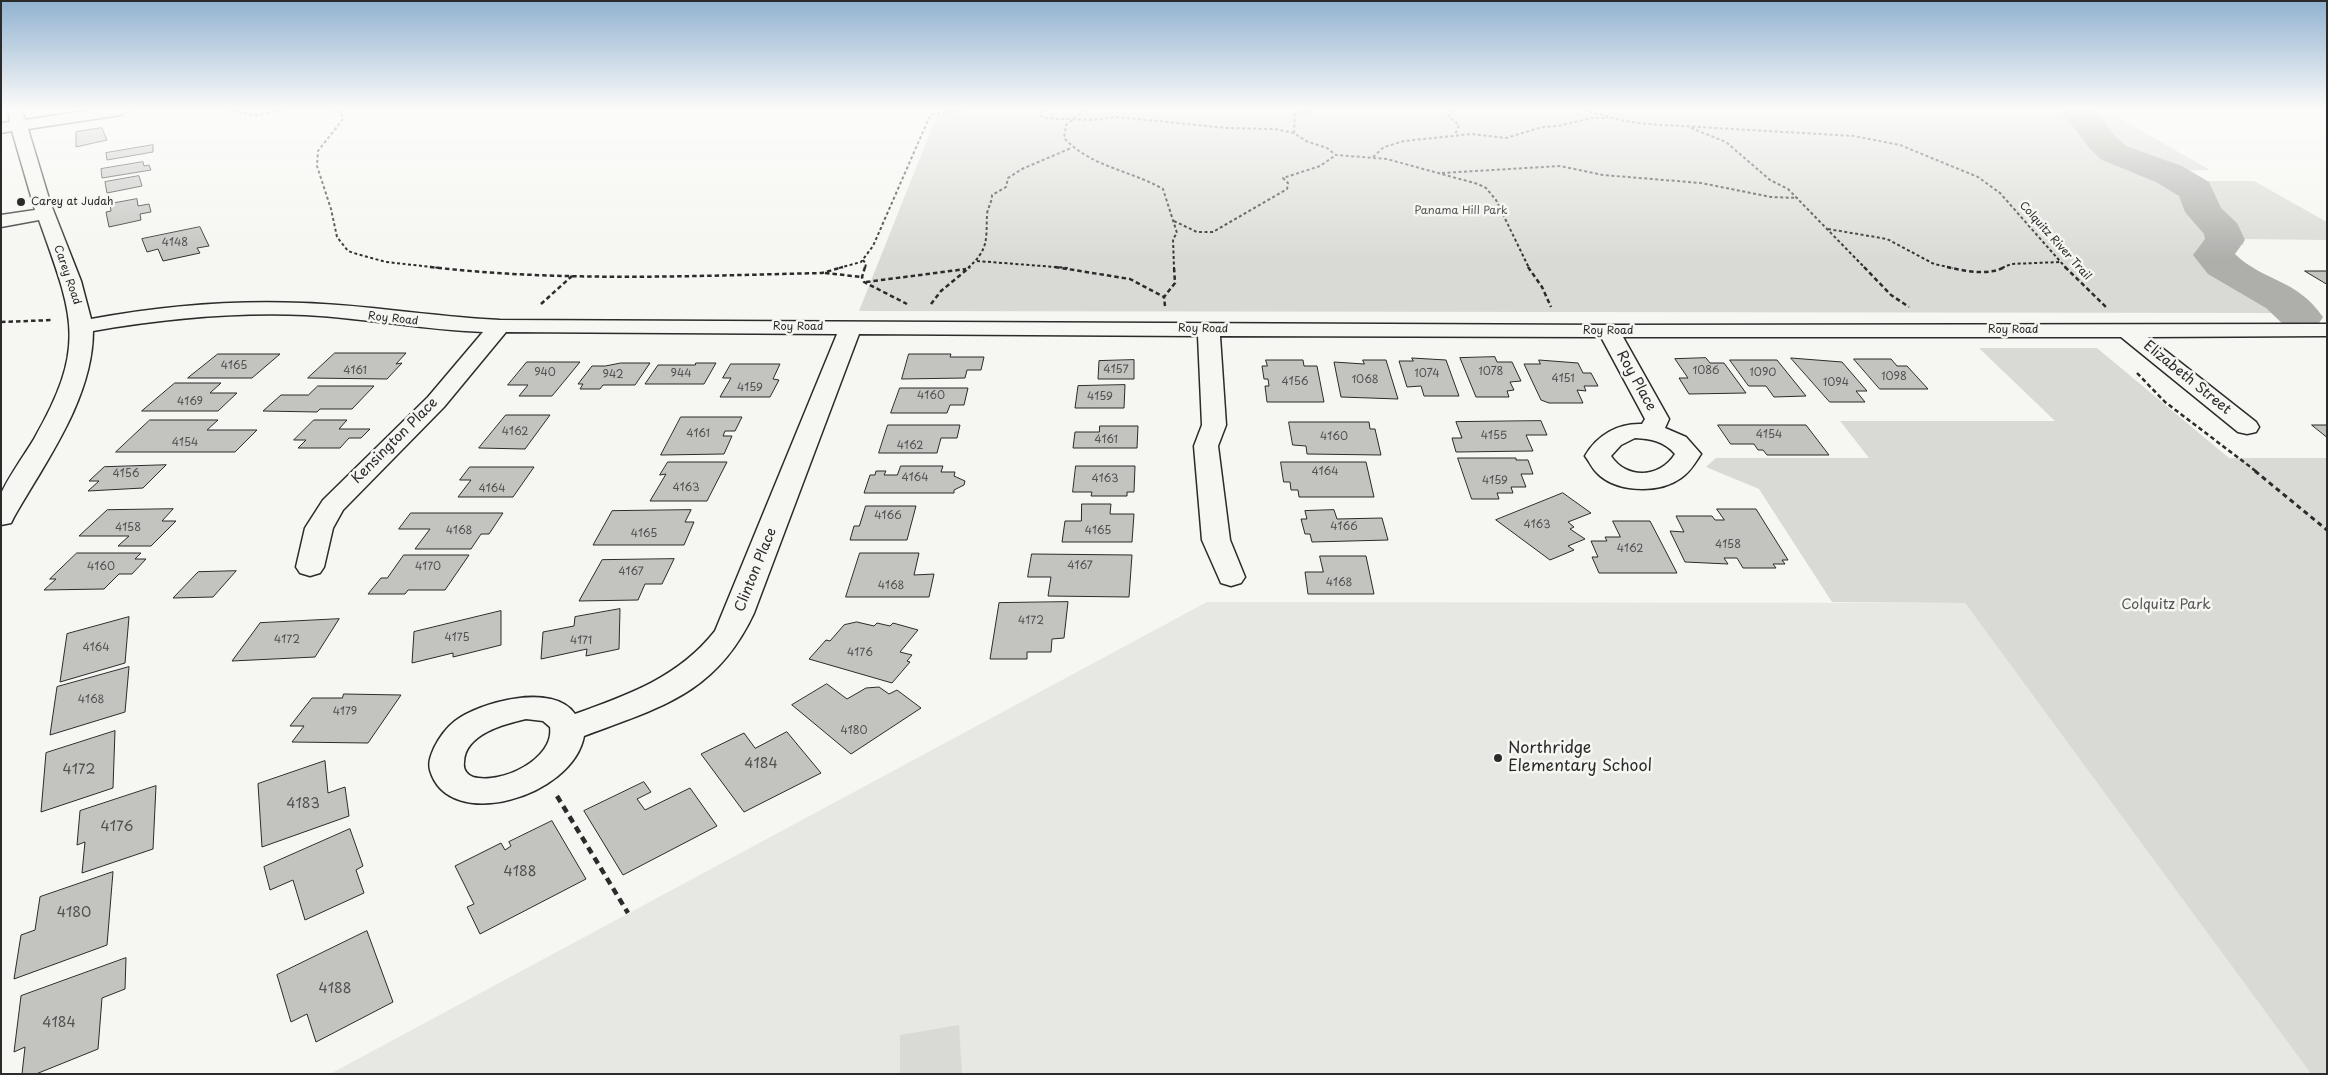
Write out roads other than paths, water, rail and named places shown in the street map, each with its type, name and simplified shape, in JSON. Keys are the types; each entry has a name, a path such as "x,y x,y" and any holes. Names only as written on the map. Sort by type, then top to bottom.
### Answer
{"street":[{"name":"Carey Road","path":"1,517 61,407 75,375 81,349 81,323 78,300 45,214 29,160"},
{"path":"1,221 45,214"},
{"name":"Roy Road","path":"81,323 180,312 267,309 305,310 452,325 500,326 1608,331 2327,330"},
{"name":"Kensington Place","path":"310,567 318,528 332,506 430,408 500,326"},
{"name":"Clinton Place","path":"568,729 641,701 682,680 710,658 727,638 739,613 851,327"},
{"path":"1209,330 1214,425 1206,446 1216,540 1231,577"},
{"name":"Elizabeth Street","path":"2126,330 2247,426"},
{"name":"Roy Place","path":"1608,331 1657,418 1651,432"},
{"path":"526,708 546,710 560,717 568,729 566,745 558,756 536,776 512,786 487,791 466,789 451,780 445,767 449,751 461,735 480,721 502,712 526,708"}],"waterway":[{"path":"2130,160 2176,177 2196,190 2204,212 2223,231 2225,240 2213,255 2233,273 2281,298 2301,317"}],"place":[{"name":"Carey at Judah","path":"21,202"},
{"name":"Northridge Elementary School","path":"1498,758"}],"park label":[{"name":"Panama Hill Park","path":"1461,211"},
{"name":"Colquitz Park","path":"2166,605"}]}
